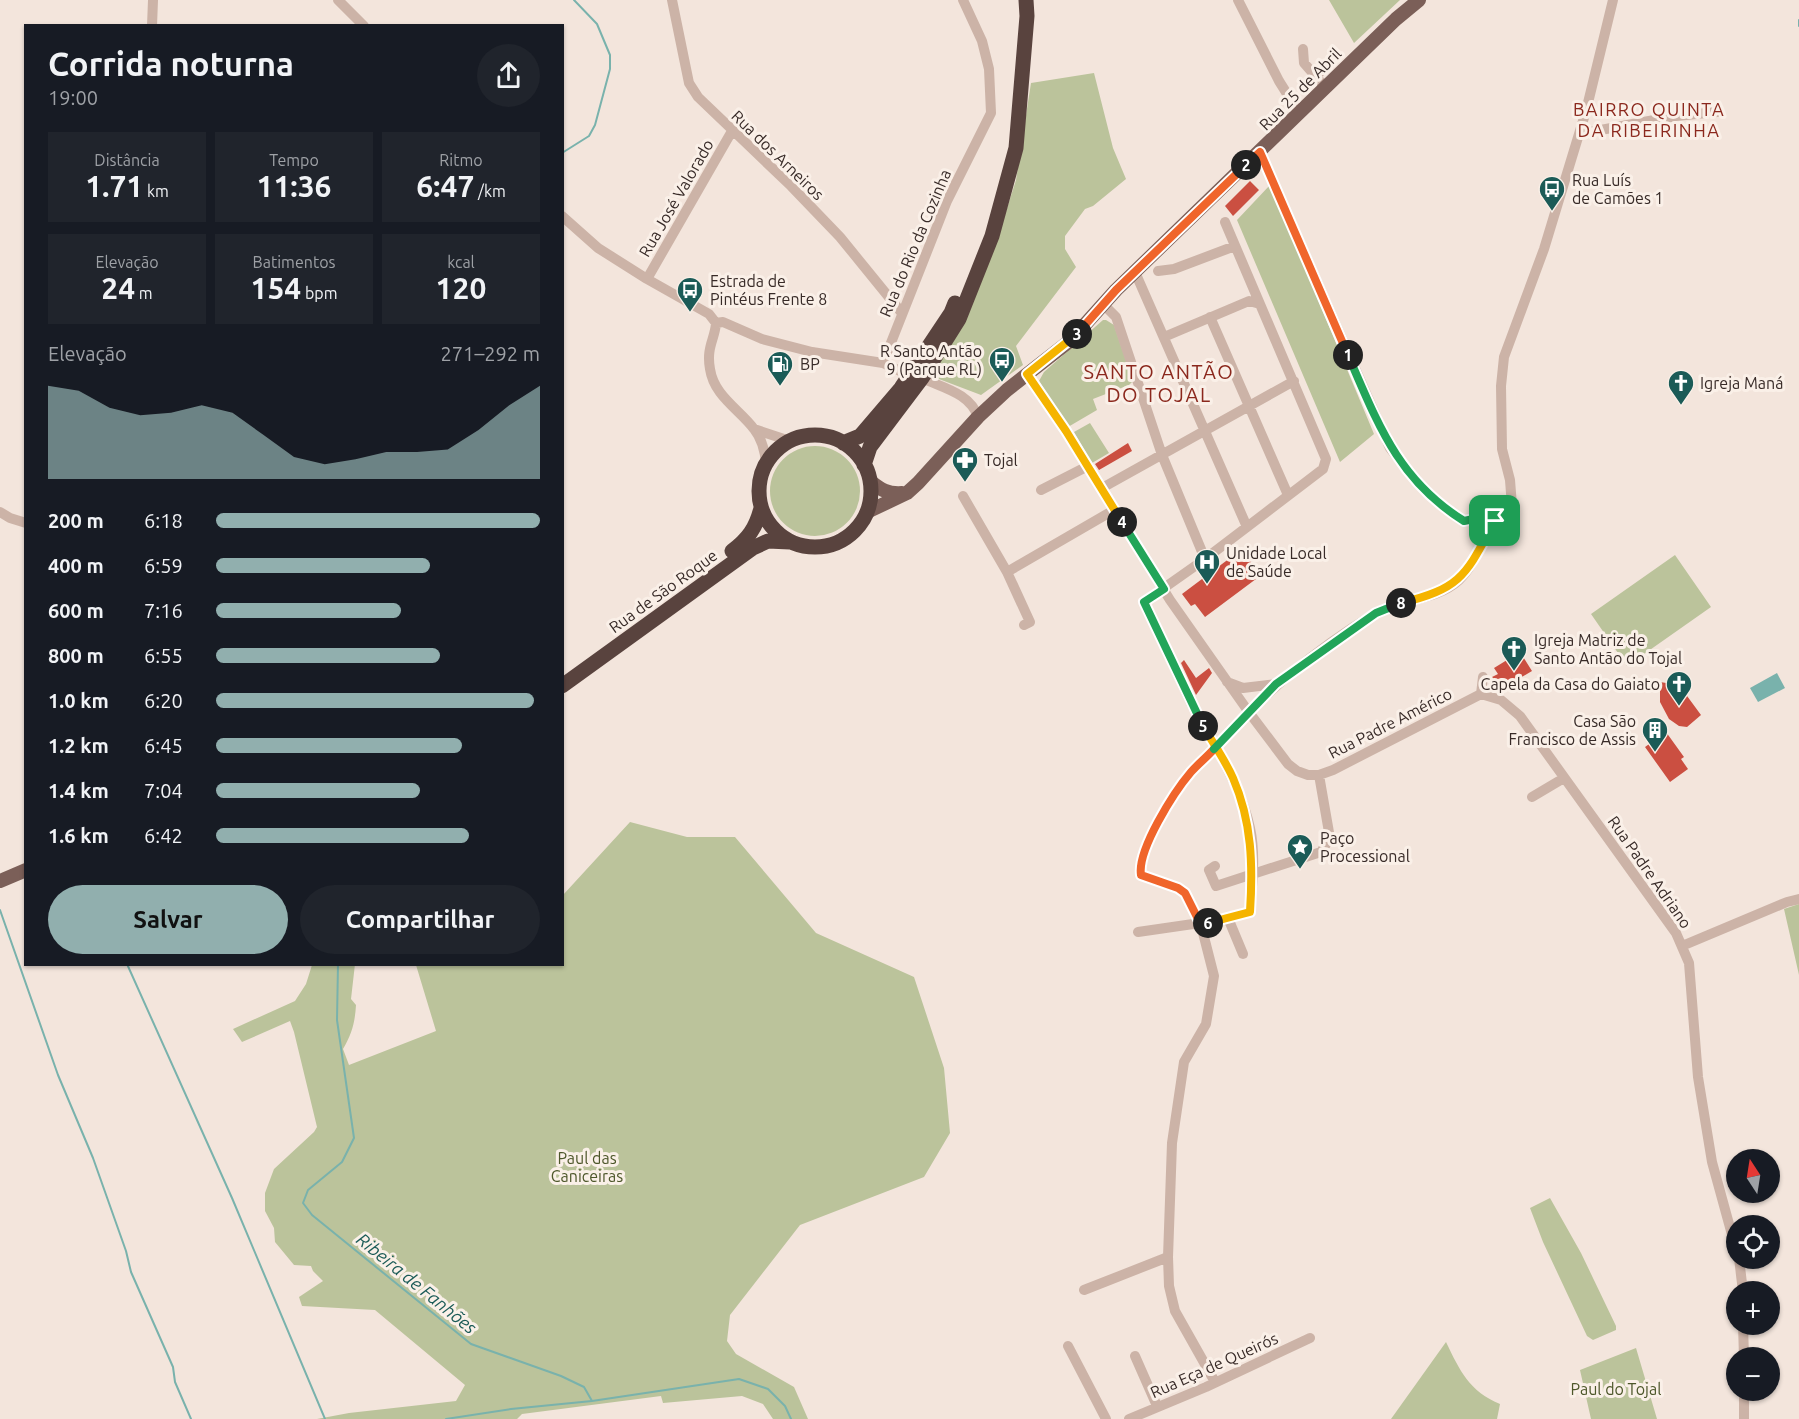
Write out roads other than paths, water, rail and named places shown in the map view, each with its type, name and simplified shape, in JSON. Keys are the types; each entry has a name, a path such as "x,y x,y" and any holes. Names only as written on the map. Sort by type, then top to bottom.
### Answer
{"highway":[{"path":"843,443 860,436 901,388 951,313 984,231 1007,145 1017,0"},
{"path":"864,465 870,447 922,378 959,319 992,236 1016,148 1027,16 1026,0"},
{"path":"806,436 825,436 843,443 855,452 864,465 870,481 867,512 855,530 842,541 816,547 790,542 778,534 768,522 761,508 758,490 766,464 772,454 790,441 806,436"},
{"name":"Rua de São Roque","path":"564,672 746,541 756,526 761,508"},
{"name":"Rua de São Roque","path":"564,685 753,548 768,541 790,542"}],"main road":[{"name":"Rua 25 de Abril","path":"867,512 907,493 978,417 1027,374 1071,340 1134,272 1396,19 1419,0"},
{"path":"870,481 880,490 892,494 907,493"},
{"path":"0,881 24,871"}],"street":[{"path":"152,24 153,0"},
{"path":"338,0 362,24"},
{"name":"Rua dos Arneiros","path":"672,0 689,83 698,97 791,186 840,237 902,312"},
{"name":"Rua do Rio da Cozinha","path":"883,363 946,201 992,113 989,69 982,41 963,0"},
{"path":"1238,0 1279,81 1299,113"},
{"path":"1245,707 1376,613 1442,591 1459,580 1495,521 1512,506 1510,480 1503,449 1501,386 1504,357 1544,249 1579,134 1613,0"},
{"path":"1303,49 1304,63 1325,87"},
{"path":"1315,76 1325,68"},
{"path":"1579,134 1676,116 1717,112"},
{"name":"Rua José Valorado","path":"647,279 732,131"},
{"path":"1260,152 1390,448 1415,481 1441,507 1464,521 1488,516 1495,521"},
{"path":"564,218 598,248 709,314 716,323"},
{"path":"1138,932 1201,924 1250,912 1252,874 1250,829 1234,779 1191,703 1144,602 1323,470 1326,463 1321,445 1225,222"},
{"path":"1158,271 1174,269 1235,246"},
{"path":"1134,272 1246,526"},
{"path":"1164,337 1249,301 1260,304"},
{"path":"1102,304 1116,317 1162,455 1205,559"},
{"path":"1210,317 1288,495"},
{"path":"716,323 723,322 762,339 812,352 883,363 900,371"},
{"path":"716,323 709,347 710,370 724,399 754,429 763,444 766,464"},
{"name":"Rua Padre Américo","path":"1027,374 1088,466 1164,589 1227,682 1288,764 1297,771 1319,775 1481,694"},
{"path":"922,378 963,396 974,405 978,417"},
{"path":"1102,488 1294,381"},
{"path":"754,429 790,441"},
{"path":"1041,490 1088,466"},
{"path":"963,496 1007,572 1030,622 1024,625"},
{"path":"1007,572 1114,510"},
{"path":"0,512 24,522"},
{"path":"1481,694 1483,677"},
{"path":"1227,682 1252,688 1276,684"},
{"path":"1215,1382 1176,1311 1169,1286 1168,1257 1172,1143 1184,1062 1206,1024 1214,976 1201,924 1185,893 1178,888 1141,875 1140,864 1154,830 1191,772 1216,747 1245,707 1252,688"},
{"name":"Rua Padre Adriano","path":"1481,694 1501,700 1512,708 1670,924 1682,946 1689,963 1698,1077 1712,1162 1727,1215"},
{"path":"1215,866 1209,870 1216,886 1321,852 1330,838 1319,775"},
{"path":"1532,797 1564,778"},
{"path":"1682,946 1799,899"},
{"path":"1228,918 1243,954"},
{"path":"1084,1290 1168,1257"},
{"name":"Rua Eça de Queirós","path":"1129,1419 1310,1338"},
{"path":"1068,1346 1106,1419"},
{"path":"1135,1356 1157,1406"},
{"path":"1744,1401 1744,1419"}],"water":[{"path":"1777,673 1785,688 1758,702 1750,688"}],"waterway":[{"name":"Ribeira de Fanhões","path":"564,152 589,136 595,125 610,69 610,55 597,24 574,0"},
{"path":"1799,20 1799,26"},
{"path":"0,910 58,1075 93,1158 126,1251 131,1272 173,1367 175,1382 191,1419"},
{"path":"128,966 232,1198 325,1419"},
{"name":"Ribeira de Fanhões","path":"338,966 337,1020 354,1138 342,1162 308,1190 303,1203 312,1215 471,1344 561,1376 584,1387 592,1401"},
{"name":"Ribeira de Fanhões","path":"446,1419 511,1409 592,1401 739,1379 768,1389 785,1406 791,1419"}],"place":[{"name":"Rua Luís de Camões 1","path":"1552,212"},
{"name":"Estrada de Pintéus Frente 8","path":"690,313"},
{"name":"R Santo Antão 9 (Parque RL)","path":"1002,383"},
{"name":"BP","path":"780,387"},
{"name":"Igreja Maná","path":"1681,406"},
{"name":"Tojal","path":"965,483"},
{"name":"Unidade Local de Saúde","path":"1207,585"},
{"name":"Igreja Matriz de Santo Antão do Tojal","path":"1514,672"},
{"name":"Capela da Casa do Gaiato","path":"1679,707"},
{"name":"Casa São Francisco de Assis","path":"1655,753"},
{"name":"Paço Processional","path":"1300,870"}],"district":[{"name":"BAIRRO QUINTA DA RIBEIRINHA","path":"1649,119"},
{"name":"SANTO ANTÃO DO TOJAL","path":"1159,382"}],"park label":[{"name":"Paul das Caniceiras","path":"587,1167"},
{"name":"Paul do Tojal","path":"1616,1389"}]}
